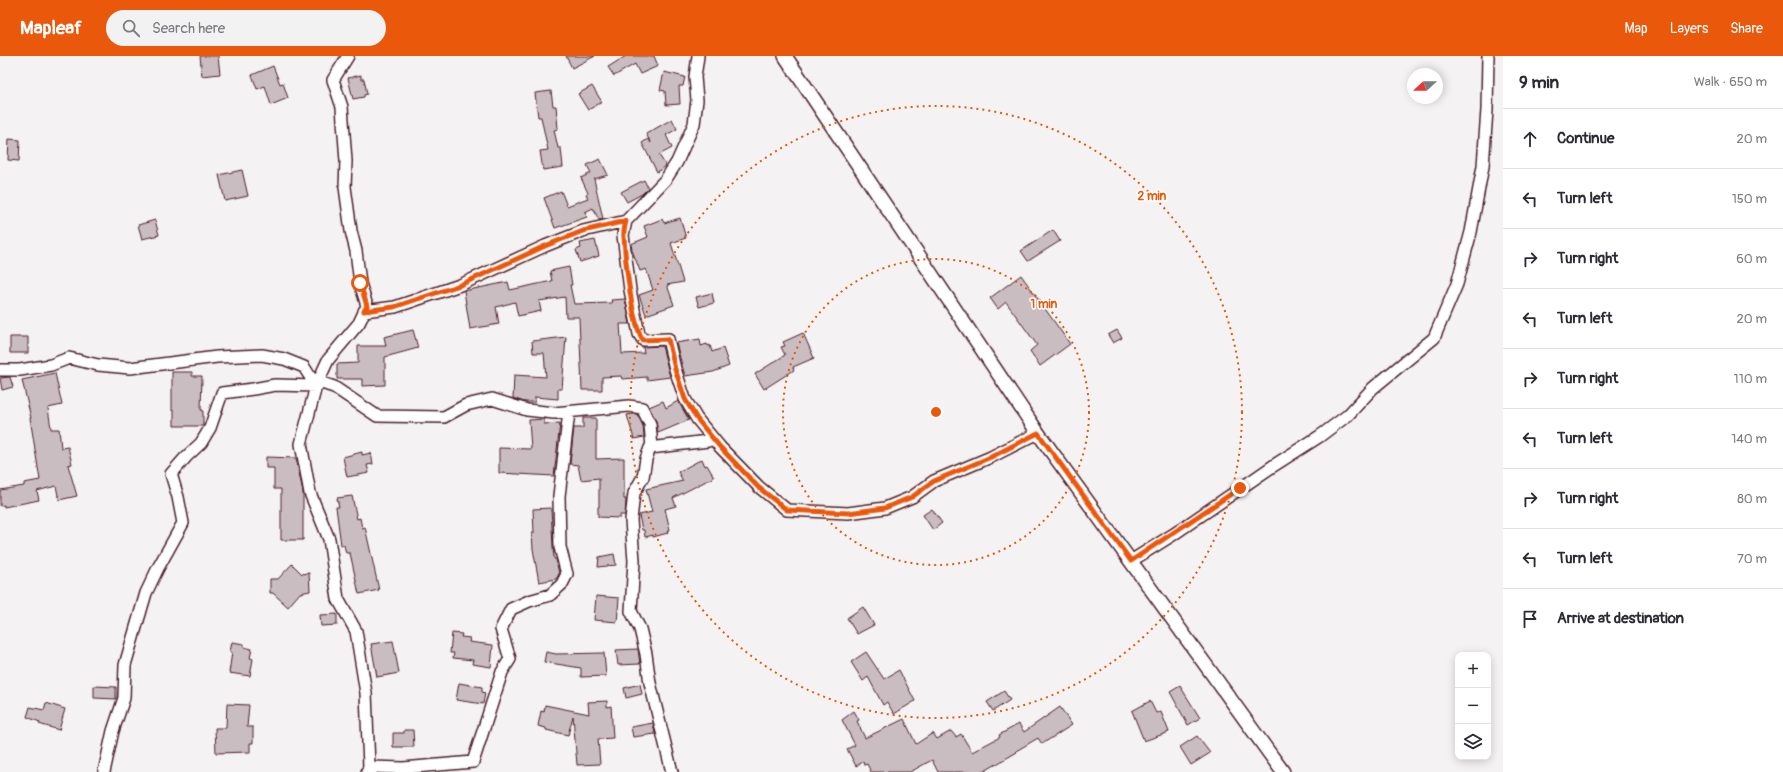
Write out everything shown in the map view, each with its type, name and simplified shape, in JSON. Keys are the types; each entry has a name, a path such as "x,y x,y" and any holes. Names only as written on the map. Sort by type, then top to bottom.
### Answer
{"street":[{"path":"348,56 333,80 342,107 346,161 346,194 360,283 367,306 359,324 328,360 316,386 301,444 310,493 329,539 338,599 356,631 366,693 369,770 472,762 502,672 510,660 501,629 511,610 529,601 550,595 562,584 567,574 560,547 559,503 569,412"},
{"path":"698,56 695,77 697,100 694,124 677,162 666,179 626,221 623,235 630,290 639,334 643,340 668,339 675,369 685,399 697,419 712,438 758,487 787,510 848,513 885,508 912,497 934,481 991,457 1038,433"},
{"path":"785,56 1038,433 1284,772"},
{"path":"1131,561 1174,534 1273,466 1320,436 1348,415 1373,388 1434,338 1458,284 1483,166 1487,110 1488,56"},
{"path":"364,311 394,307 452,288 502,267 545,246 583,231 626,221"},
{"path":"0,370 20,370 51,365 68,358 98,365 130,368 217,357 262,355 284,359 304,367 316,386"},
{"path":"104,772 113,731 124,698 125,665 146,593 183,523 178,497 171,474 201,443 210,428 222,393 275,385 316,386 322,383 334,387 377,416 444,417 466,405 492,399 527,410 554,413 629,406 642,408 650,424 652,448"},
{"path":"672,772 650,683 646,654 640,629 631,611 634,561 631,520 634,493 643,477 646,459 650,448 708,441 712,438"}],"building":[{"path":"200,56 218,56 220,74 202,76"},
{"path":"566,56 595,56 572,68"},
{"path":"626,56 654,56 658,66 640,74 635,64 614,76 608,67"},
{"path":"273,66 280,84 283,83 288,98 271,105 265,86 257,89 252,75"},
{"path":"664,72 685,77 683,86 679,86 680,104 666,105 665,91 660,90"},
{"path":"361,75 361,79 364,79 367,94 364,95 364,97 353,99 348,78"},
{"path":"592,86 602,102 588,110 578,94"},
{"path":"551,91 553,106 556,106 558,129 554,130 558,148 561,148 563,167 543,170 540,151 548,150 541,117 538,117 535,93"},
{"path":"672,119 677,129 666,135 672,148 659,155 666,166 657,172 642,143 648,139 651,143 646,134"},
{"path":"9,139 20,140 19,161 8,160"},
{"path":"600,159 608,175 594,179 603,219 599,220 593,208 585,212 587,217 555,228 544,198 561,191 567,206 588,198 586,194 588,193 581,178 591,173 587,165"},
{"path":"242,170 248,196 225,201 219,175"},
{"path":"644,180 648,188 642,194 627,202 621,192"},
{"path":"680,218 686,238 671,243 683,282 667,285 674,305 646,315 639,295 653,290 646,269 640,271 631,244 648,237 644,226 662,219 664,223"},
{"path":"155,220 159,235 142,239 138,225"},
{"path":"1053,230 1060,241 1028,261 1021,251"},
{"path":"595,240 599,256 580,262 576,250 581,248 580,243"},
{"path":"569,267 572,285 570,285 574,304 612,303 611,300 625,299 630,324 620,324 622,354 644,353 643,347 662,346 670,377 647,380 647,377 622,379 621,376 602,377 602,390 582,390 579,317 566,317 565,297 539,301 541,311 518,316 515,302 496,307 499,324 470,329 464,291 508,282 510,290 552,281 550,271"},
{"path":"1021,275 1070,344 1040,366 1030,351 1037,345 1006,302 998,309 990,298"},
{"path":"712,293 714,303 699,307 696,297"},
{"path":"413,330 418,348 385,357 385,385 362,386 362,379 337,379 337,364 358,363 358,346 386,346 384,337"},
{"path":"1117,330 1122,338 1113,343 1108,335"},
{"path":"803,333 814,358 793,367 794,370 764,389 755,374 785,355 781,347 785,346 783,342"},
{"path":"10,337 28,337 28,353 10,353"},
{"path":"566,337 562,389 558,389 558,399 535,397 535,402 524,402 513,398 514,375 546,377 544,353 533,353 532,341"},
{"path":"700,339 701,346 707,344 708,346 710,345 712,352 723,348 729,366 713,372 685,376 676,343"},
{"path":"172,372 192,372 192,376 202,376 201,410 203,410 203,426 174,426 174,411 172,411"},
{"path":"55,373 62,405 48,408 51,429 59,429 61,448 68,447 72,464 68,465 77,496 59,500 56,486 37,491 39,500 4,507 4,505 0,506 0,490 24,486 24,483 40,480 31,418 22,380"},
{"path":"10,377 13,387 2,390 0,378"},
{"path":"663,401 666,408 678,401 689,420 658,433 656,421 649,407"},
{"path":"637,414 643,426 644,437 634,439 627,415"},
{"path":"583,418 596,418 596,459 624,458 624,499 626,499 625,515 620,515 620,518 598,517 599,478 581,480 578,465 570,464 574,428 583,428"},
{"path":"544,419 544,424 560,423 554,476 499,473 499,448 531,449 529,420"},
{"path":"362,452 362,455 371,453 373,464 367,465 369,473 347,477 343,457"},
{"path":"266,457 296,458 303,492 303,540 281,540 281,489 274,489 274,468 266,468"},
{"path":"702,459 705,466 707,465 714,477 673,498 676,506 665,509 670,530 667,531 668,533 653,537 653,535 645,537 639,515 652,512 646,489 683,481 678,472"},
{"path":"352,496 357,519 360,518 362,528 365,527 379,590 359,594 350,553 346,553 344,545 341,545 336,507 339,507 337,498"},
{"path":"551,508 554,559 556,559 559,574 556,579 539,582 533,549 533,509"},
{"path":"932,509 942,523 933,530 923,515"},
{"path":"614,554 616,565 598,567 599,557"},
{"path":"292,564 302,574 309,573 310,591 300,593 288,607 273,593 270,593 270,579 278,579"},
{"path":"596,596 619,598 617,622 594,620"},
{"path":"863,607 874,625 857,634 847,618"},
{"path":"337,614 337,625 321,626 320,615"},
{"path":"452,633 462,634 461,637 470,638 469,642 493,645 491,667 472,664 473,660 453,658 454,653 450,653"},
{"path":"393,641 399,673 377,677 371,644"},
{"path":"232,642 244,644 244,647 252,649 250,658 253,659 250,676 229,673"},
{"path":"638,649 640,664 618,665 616,650"},
{"path":"546,652 556,654 604,653 606,676 581,677 581,668 544,662"},
{"path":"866,652 884,679 899,670 915,701 894,714 887,702 883,705 868,677 863,681 851,662"},
{"path":"459,683 482,687 482,692 485,693 483,704 456,700"},
{"path":"640,684 642,694 626,698 624,688"},
{"path":"94,686 116,687 116,699 94,698"},
{"path":"1180,686 1200,718 1188,725 1170,692"},
{"path":"1004,691 1010,700 993,711 987,702"},
{"path":"607,701 607,707 611,706 613,738 598,739 600,764 577,765 573,716 568,735 546,730 546,728 538,726 541,711 544,712 545,705 589,714 588,702"},
{"path":"1150,701 1156,713 1161,712 1169,732 1144,741 1132,711"},
{"path":"46,703 65,709 59,730 39,724 40,722 27,717 30,707 44,710"},
{"path":"227,704 249,705 247,727 253,727 253,743 250,743 250,752 216,753 215,728 226,728"},
{"path":"1060,707 1072,725 1042,744 1038,738 983,772 938,772 932,760 910,772 871,772 867,764 864,765 863,762 856,766 847,749 855,745 842,720 854,711 859,720 857,721 865,738 904,719 916,744 933,733 937,739 951,731 956,737 961,734 972,752 1000,737 999,735 1019,724 1024,732"},
{"path":"653,723 655,734 633,737 631,727"},
{"path":"404,730 413,730 414,747 393,747 393,733 404,733"},
{"path":"1197,736 1210,753 1191,765 1180,747"}],"route":[{"path":"360,283 367,306 364,311 394,307 460,285 545,246 583,231 626,221 623,235 630,290 639,334 643,340 668,339 675,369 685,399 697,419 720,447 758,487 787,510 814,510 848,513 885,508 912,497 934,481 991,457 1038,433 1131,561 1174,534 1240,488"}]}
